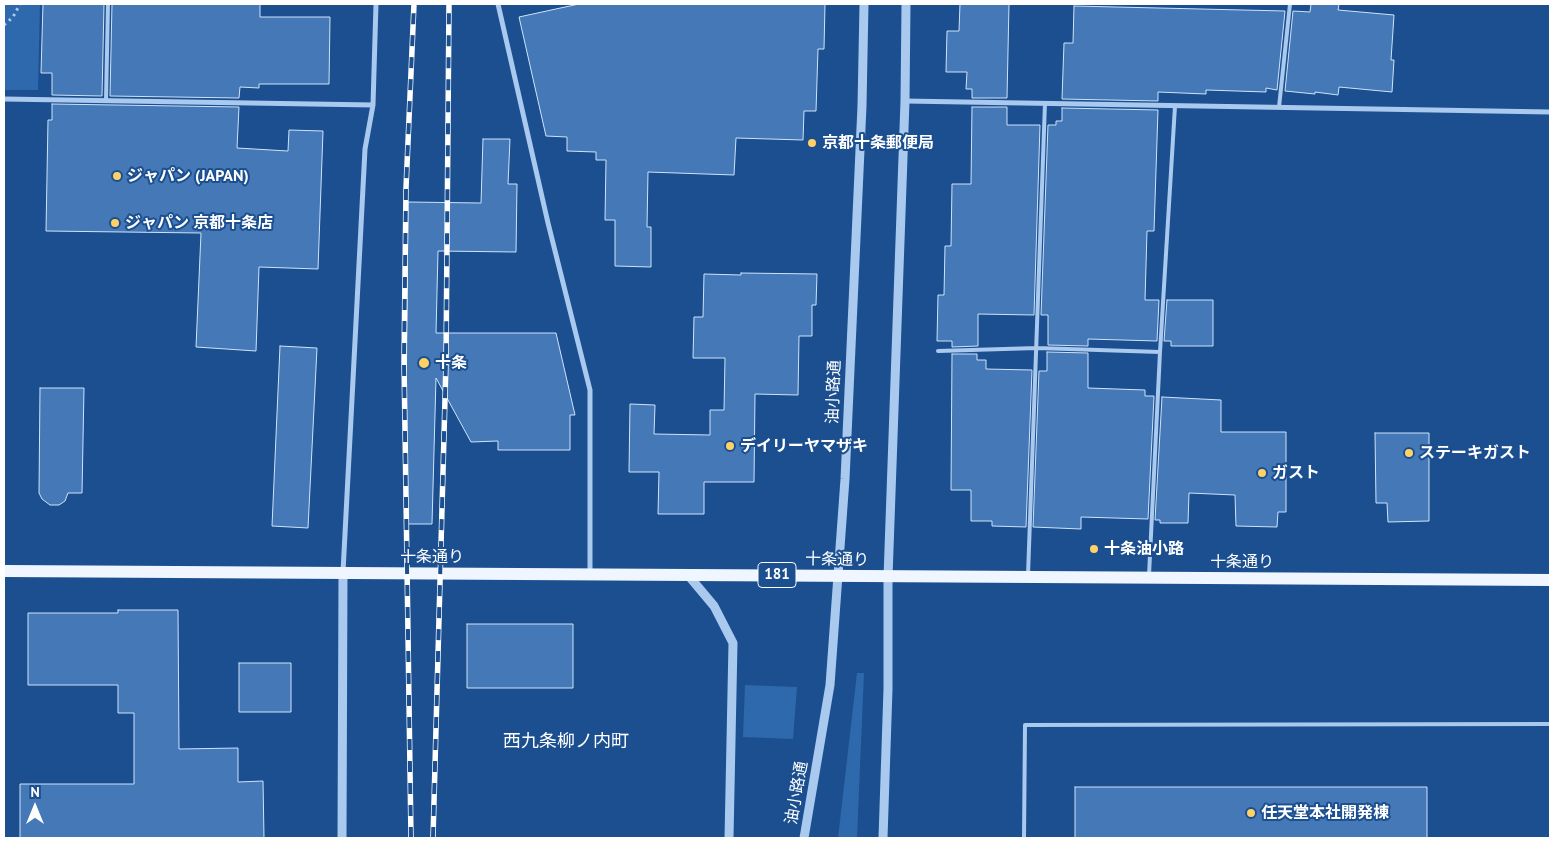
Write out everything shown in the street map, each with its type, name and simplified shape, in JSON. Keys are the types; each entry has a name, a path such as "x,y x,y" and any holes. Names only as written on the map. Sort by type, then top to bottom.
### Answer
{"main road":[{"name":"十条通り","path":"4,571 1550,580"}],"street":[{"path":"342,838 343,573 365,149 373,105 376,4"},
{"path":"498,4 548,223 590,390 590,574"},
{"name":"油小路通","path":"804,838 830,685 845,479 864,4"},
{"path":"883,838 888,690 888,577 905,101 906,4"},
{"path":"4,99 373,105"},
{"path":"905,101 1550,112"},
{"path":"688,575 714,606 733,643 728,838"}],"lane":[{"path":"106,100 108,4"},
{"path":"1280,107 1290,4"},
{"path":"1028,577 1045,103"},
{"path":"1149,577 1175,106"},
{"path":"938,351 1037,348 1160,352"},
{"path":"1024,838 1025,725 1550,724"}],"path":[{"path":"4,25 13,18 20,4"}],"shaded area":[{"path":"4,4 40,4 38,90 4,90"},
{"path":"857,673 864,673 857,838 838,838"},
{"path":"745,685 797,687 793,739 743,737"}],"building":[{"path":"43,4 104,4 102,96 52,95 52,73 41,73"},
{"path":"112,4 260,4 260,17 330,17 329,84 259,84 259,88 240,87 239,98 110,96"},
{"path":"579,4 825,4 824,49 818,49 816,111 804,111 803,140 736,138 734,175 648,172 647,227 651,227 651,267 615,266 615,220 605,220 606,160 596,160 596,152 567,151 567,137 546,136 519,17"},
{"path":"960,4 1009,4 1007,98 972,98 972,89 966,89 967,72 946,72 947,31 959,31"},
{"path":"1311,4 1339,4 1338,10 1394,15 1391,60 1394,60 1392,92 1339,87 1338,95 1285,91 1293,11 1310,12"},
{"path":"1074,6 1285,11 1277,90 1266,88 1266,92 1206,90 1206,94 1158,92 1158,101 1062,99 1064,43 1073,43"},
{"path":"52,104 239,107 237,148 288,151 289,130 323,131 318,269 259,267 256,351 196,347 201,233 46,231 48,120 52,120"},
{"path":"972,107 1007,107 1007,125 1040,125 1034,315 978,314 978,346 952,347 952,341 937,341 938,295 944,295 945,246 951,246 952,184 971,184"},
{"path":"1062,108 1158,110 1154,231 1147,231 1145,300 1159,300 1157,341 1088,339 1088,346 1048,345 1048,315 1041,315 1048,125 1056,125 1056,121 1062,121"},
{"path":"483,139 510,139 508,184 517,184 516,252 438,251 436,333 556,333 575,415 570,415 570,450 498,450 498,441 471,442 436,378 432,524 405,524 408,202 481,203"},
{"path":"741,273 817,274 816,305 812,305 812,336 799,336 798,395 755,394 754,482 704,482 704,514 658,514 659,472 629,472 630,404 655,405 654,434 710,435 710,410 724,410 725,358 693,358 694,317 703,317 704,274 741,275"},
{"path":"1167,300 1213,300 1213,346 1171,346 1171,341 1164,341"},
{"path":"280,346 317,348 308,528 272,526"},
{"path":"1047,352 1088,353 1088,388 1145,390 1145,396 1154,396 1148,519 1081,517 1081,529 1033,527 1039,371 1047,371"},
{"path":"952,354 977,354 977,360 986,360 986,369 1032,370 1026,527 992,526 992,521 971,521 971,490 951,490"},
{"path":"40,388 84,388 82,493 68,493 65,501 59,505 50,505 42,499 39,493"},
{"path":"1162,397 1221,400 1221,432 1286,432 1286,512 1278,512 1277,527 1236,526 1235,495 1189,493 1188,523 1160,523 1160,520 1155,520"},
{"path":"1375,433 1429,433 1429,521 1388,522 1387,503 1376,503"},
{"path":"118,610 178,610 179,749 238,748 238,782 263,781 264,838 20,838 20,784 134,784 134,713 118,713 118,685 28,685 28,613 118,613"},
{"path":"467,624 573,624 573,688 467,688"},
{"path":"239,663 291,663 291,712 239,712"},
{"name":"任天堂本社開発棟","path":"1075,787 1427,787 1427,838 1075,838"}],"railway":[{"path":"411,838 404,362 406,188 414,4"},
{"path":"433,838 446,362 449,4"}],"place":[{"name":"京都十条郵便局","path":"812,143"},
{"name":"ジャパン (JAPAN)","path":"117,176"},
{"name":"ジャパン 京都十条店","path":"115,223"},
{"name":"十条","path":"424,363"},
{"name":"デイリーヤマザキ","path":"730,446"},
{"name":"ステーキガスト","path":"1409,453"},
{"name":"ガスト","path":"1262,473"},
{"name":"十条油小路","path":"1094,549"},
{"name":"任天堂本社開発棟","path":"1251,813"}],"district":[{"name":"西九条柳ノ内町","path":"566,742"}]}
